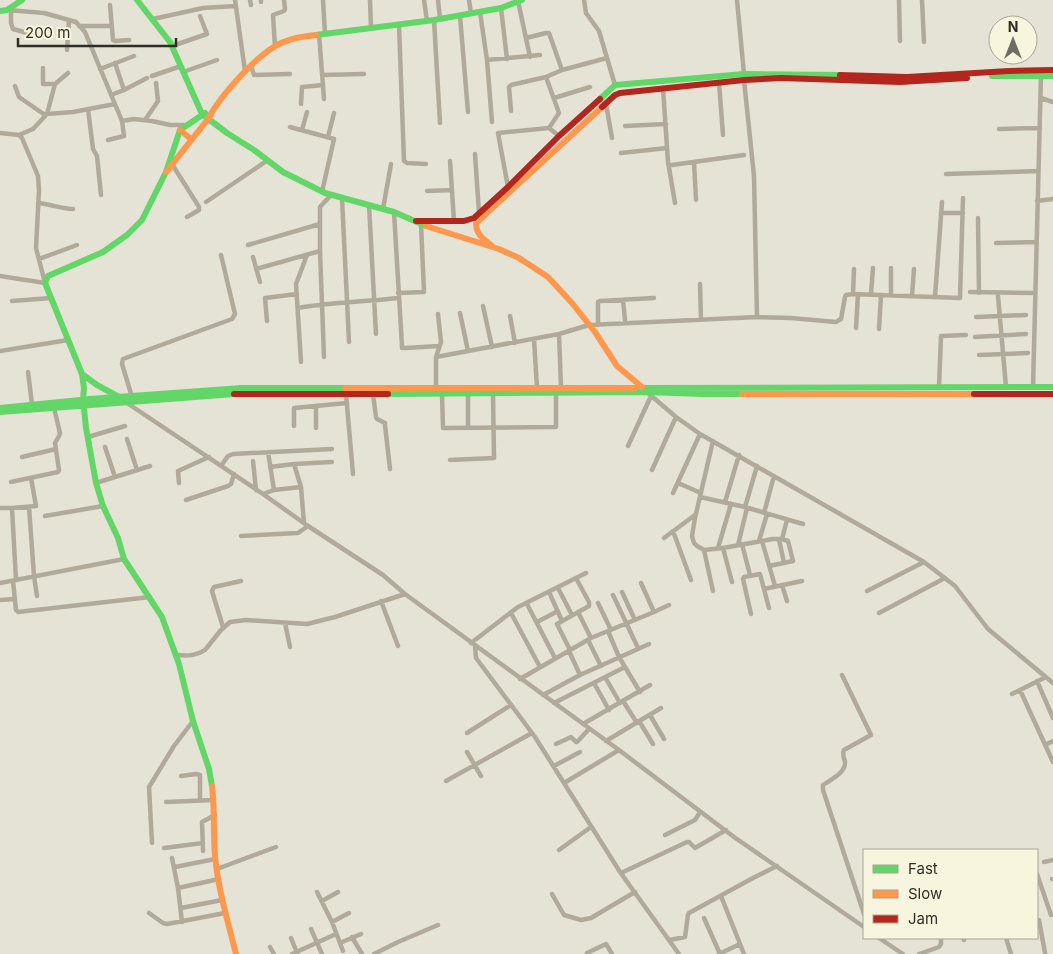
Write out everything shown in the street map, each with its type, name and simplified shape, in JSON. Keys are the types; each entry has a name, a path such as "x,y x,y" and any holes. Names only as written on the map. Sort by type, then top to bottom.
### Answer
{"street":[{"path":"6,10 22,0"},
{"path":"137,0 154,19 172,46 202,114 208,119 283,172 322,192 394,212 494,248 519,258 548,277 572,303 618,366 676,417 700,434 924,562 955,586 988,629 1053,683"},
{"path":"205,0 206,8"},
{"path":"235,0 248,69 254,75 290,74"},
{"path":"275,47 272,15 284,11 284,0"},
{"path":"323,0 322,75 324,99"},
{"path":"370,0 370,28"},
{"path":"424,0 427,21"},
{"path":"438,0 440,123"},
{"path":"469,0 471,14"},
{"path":"584,0 586,13 599,31 615,85"},
{"path":"737,0 754,176 757,317"},
{"path":"899,0 900,41"},
{"path":"922,0 924,42"},
{"path":"166,172 213,110 248,69 265,53 281,43 299,37 437,20 501,8 516,1 530,57"},
{"path":"110,5 114,41 129,40"},
{"path":"154,19 206,8 235,6"},
{"path":"501,8 507,59"},
{"path":"6,10 44,13 76,22 85,32 122,120 124,136 108,140"},
{"path":"6,10 13,29 39,36"},
{"path":"480,12 487,60 492,122"},
{"path":"172,46 207,34 200,16"},
{"path":"460,16 468,112"},
{"path":"67,50 69,20"},
{"path":"399,25 404,160 407,163 426,164"},
{"path":"79,26 112,26"},
{"path":"526,38 549,33 562,70"},
{"path":"487,60 540,55"},
{"path":"100,69 134,56"},
{"path":"511,111 509,87 511,85 546,77 562,70 607,58"},
{"path":"152,76 217,60"},
{"path":"116,63 124,90"},
{"path":"43,68 43,84 55,84"},
{"path":"419,222 469,220 474,218 615,85 744,77 1041,73 1053,70"},
{"path":"0,133 20,135 33,128 46,114 55,84 68,73"},
{"path":"1041,73 1053,76"},
{"path":"1033,387 1041,73"},
{"path":"322,75 364,74"},
{"path":"546,77 559,113 549,128"},
{"path":"494,248 479,234 476,229 476,223 615,95 744,77"},
{"path":"111,95 147,78"},
{"path":"719,82 723,135"},
{"path":"145,120 158,101 156,83"},
{"path":"301,104 302,87 323,85"},
{"path":"15,86 19,97 46,114 73,112 115,104"},
{"path":"554,98 590,88"},
{"path":"663,88 667,148 675,203"},
{"path":"1041,98 1053,102"},
{"path":"606,104 612,138"},
{"path":"88,109 93,149 97,156 101,195"},
{"path":"46,283 48,276 103,252 127,235 142,220 166,172 180,130 202,114 213,110"},
{"path":"302,130 307,112"},
{"path":"328,137 334,113"},
{"path":"122,120 134,119 170,125 187,125"},
{"path":"625,126 666,124"},
{"path":"290,127 334,139 322,192"},
{"path":"508,187 498,133 549,128 559,136"},
{"path":"998,129 1040,128"},
{"path":"180,130 191,139"},
{"path":"20,135 38,176 36,248 51,298 82,374 86,428 96,483 124,558 162,617 176,655 193,721 209,769 215,815 215,860 222,900 236,954"},
{"path":"176,139 186,146"},
{"path":"621,153 667,148"},
{"path":"475,154 480,213"},
{"path":"669,165 744,155"},
{"path":"206,202 268,160"},
{"path":"450,161 454,221"},
{"path":"694,162 696,200"},
{"path":"172,164 199,207 198,212 187,217"},
{"path":"383,209 390,164"},
{"path":"946,174 1038,171"},
{"path":"427,191 452,190"},
{"path":"324,357 320,207 331,195"},
{"path":"342,198 349,342"},
{"path":"436,357 515,343 598,325 757,317 836,322 842,319 846,295 881,294 935,296 957,299 961,296 963,198"},
{"path":"1037,201 1053,199"},
{"path":"38,202 65,209 73,209"},
{"path":"935,296 942,202"},
{"path":"369,205 376,334"},
{"path":"394,212 402,348 439,346"},
{"path":"941,213 963,213"},
{"path":"978,218 979,293"},
{"path":"298,308 323,304 374,301 398,295 424,292 419,222"},
{"path":"248,245 320,224"},
{"path":"996,243 1036,242"},
{"path":"39,259 77,245"},
{"path":"256,269 320,251"},
{"path":"301,362 297,280 307,254"},
{"path":"132,396 122,364 123,359 234,317 235,314 221,255"},
{"path":"253,257 260,282"},
{"path":"871,294 873,268"},
{"path":"891,268 891,295"},
{"path":"854,269 856,328"},
{"path":"912,296 914,269"},
{"path":"0,276 46,283"},
{"path":"700,284 702,320"},
{"path":"970,292 1034,293"},
{"path":"267,321 266,298 297,294"},
{"path":"878,329 881,294"},
{"path":"998,296 1006,387"},
{"path":"12,301 51,298"},
{"path":"598,325 598,302 600,301 654,298"},
{"path":"623,300 625,320"},
{"path":"483,306 492,347"},
{"path":"460,313 468,352"},
{"path":"436,387 436,357 441,342 438,314"},
{"path":"976,317 1026,315"},
{"path":"510,316 515,343"},
{"path":"442,394 443,428 556,427 559,390 559,334"},
{"path":"975,337 1026,334"},
{"path":"939,388 941,336 966,335"},
{"path":"534,339 537,388"},
{"path":"0,351 68,340"},
{"path":"980,355 1028,353"},
{"path":"28,372 32,404"},
{"path":"82,374 209,457 306,525 383,575 405,594 619,750 700,812 863,927"},
{"path":"0,412 54,408 83,402 132,396 242,388 436,387 647,392 1053,387"},
{"path":"0,408 32,404 83,402 128,403 229,394 468,394 559,390"},
{"path":"785,390 1053,394"},
{"path":"628,446 647,392"},
{"path":"450,460 494,458 493,393"},
{"path":"346,394 353,474"},
{"path":"373,394 376,417 385,423 390,469"},
{"path":"468,394 468,428"},
{"path":"294,426 294,408 347,404"},
{"path":"316,406 316,428"},
{"path":"11,482 58,472 56,441 60,433 54,408"},
{"path":"652,470 676,417"},
{"path":"88,437 125,426"},
{"path":"673,494 700,434"},
{"path":"127,439 137,470"},
{"path":"713,441 695,515 692,536 694,542 704,550 781,539 789,542 793,560 769,566"},
{"path":"105,447 115,477"},
{"path":"22,457 56,449"},
{"path":"221,466 230,454 332,449"},
{"path":"268,452 274,490"},
{"path":"732,582 721,548 728,503 739,455"},
{"path":"179,483 178,471 209,457"},
{"path":"253,461 256,490"},
{"path":"270,467 332,462"},
{"path":"294,464 301,487 306,525"},
{"path":"96,483 150,466"},
{"path":"750,575 740,544 746,508 757,466"},
{"path":"186,500 228,486 231,484 234,474"},
{"path":"774,476 761,541 775,586"},
{"path":"0,508 36,507 31,478"},
{"path":"678,484 700,495 803,524"},
{"path":"263,494 274,490 301,487"},
{"path":"45,516 103,506"},
{"path":"29,507 37,596"},
{"path":"12,508 15,599 16,610 19,612 150,597"},
{"path":"664,538 695,515"},
{"path":"784,563 781,539 787,520"},
{"path":"241,536 298,533 306,525"},
{"path":"673,531 691,580"},
{"path":"704,550 713,592"},
{"path":"0,583 124,558"},
{"path":"867,591 924,562"},
{"path":"473,644 518,607 586,573"},
{"path":"751,614 743,580 743,578 750,575 760,574 769,608"},
{"path":"576,578 589,604 588,607 556,624 580,675"},
{"path":"879,614 944,578"},
{"path":"223,628 212,591 214,588 241,581"},
{"path":"764,588 802,581"},
{"path":"641,584 654,612"},
{"path":"782,585 787,601"},
{"path":"558,588 572,615"},
{"path":"549,592 562,621"},
{"path":"622,592 635,620"},
{"path":"176,655 190,656 201,653 230,622 302,624 335,617 405,594"},
{"path":"613,595 638,648"},
{"path":"0,600 15,599"},
{"path":"381,601 398,646"},
{"path":"598,603 619,657 640,692"},
{"path":"527,604 555,658"},
{"path":"520,679 589,639 669,604"},
{"path":"537,622 558,611"},
{"path":"578,612 601,666"},
{"path":"510,613 540,667"},
{"path":"285,623 290,647"},
{"path":"473,644 476,658 532,733 621,873 680,954"},
{"path":"543,695 580,675 649,644"},
{"path":"554,703 625,667"},
{"path":"842,675 871,735 844,750 842,754 845,763 842,771 823,785 823,790 863,911"},
{"path":"605,677 621,702 653,744"},
{"path":"1012,694 1046,677"},
{"path":"1037,681 1053,718"},
{"path":"594,683 609,710"},
{"path":"583,724 650,685"},
{"path":"1020,690 1053,762"},
{"path":"467,733 511,705"},
{"path":"606,741 661,708"},
{"path":"650,715 664,740"},
{"path":"152,843 149,787 174,746 193,721"},
{"path":"556,744 570,737 577,742 589,729"},
{"path":"446,781 532,733"},
{"path":"1045,745 1053,741"},
{"path":"564,783 619,750"},
{"path":"467,752 481,776"},
{"path":"554,766 580,752"},
{"path":"181,776 196,774 200,776 200,800"},
{"path":"166,802 214,800"},
{"path":"665,835 695,820 700,812"},
{"path":"203,851 202,822 215,815"},
{"path":"559,850 591,827"},
{"path":"621,873 687,842 695,848 726,830"},
{"path":"164,848 203,843"},
{"path":"217,869 276,847"},
{"path":"172,858 182,922"},
{"path":"174,867 215,860"},
{"path":"1044,862 1053,860"},
{"path":"670,940 685,937 689,913 777,866"},
{"path":"178,888 219,880"},
{"path":"1039,889 1052,915 1038,920 1045,953"},
{"path":"317,892 344,951"},
{"path":"322,901 338,892"},
{"path":"552,894 564,916 584,920 591,918 635,892"},
{"path":"720,896 744,954"},
{"path":"181,908 222,900"},
{"path":"149,912 165,924 225,913"},
{"path":"332,922 349,913"},
{"path":"704,918 719,954 740,944"},
{"path":"374,954 438,925"},
{"path":"311,929 322,954"},
{"path":"291,938 296,953 336,934"},
{"path":"340,942 360,934"},
{"path":"352,937 362,954"},
{"path":"880,939 903,954"},
{"path":"919,954 940,947 941,939"},
{"path":"1006,939 1011,954"},
{"path":"588,954 606,944 612,954"},
{"path":"270,947 274,954"}],"traffic: fast":[{"path":"0,11 7,10 22,0"},
{"path":"137,0 170,42 202,114 283,172 325,193 394,212 426,226"},
{"path":"316,35 434,20 501,8 522,0"},
{"path":"600,99 615,85 744,74 840,75"},
{"path":"992,76 1053,76"},
{"path":"119,397 82,374 45,283 48,276 103,252 127,235 142,220 166,172 180,130 205,113"},
{"path":"82,374 86,428 96,483 103,506 118,538 124,559 162,617 179,664 193,721 209,769 212,786"},
{"path":"635,388 1053,387"},
{"path":"0,408 90,399 242,388 345,388"},
{"path":"388,394 647,392 742,394"},
{"path":"0,412 234,394"}],"traffic: slow":[{"path":"166,172 230,88 261,56 281,43 316,35"},
{"path":"491,245 479,233 476,223 602,107"},
{"path":"180,130 191,139"},
{"path":"426,226 499,249 519,258 548,277 595,332 617,366 642,387"},
{"path":"345,388 635,388"},
{"path":"742,394 974,394"},
{"path":"212,786 216,868 236,954"}],"traffic: jam":[{"path":"840,75 907,77 1053,70"},
{"path":"602,107 620,93 744,80 781,78 900,82 967,78"},
{"path":"416,221 464,221 474,218 600,99"},
{"path":"234,394 388,394"},
{"path":"974,394 1053,394"}]}
